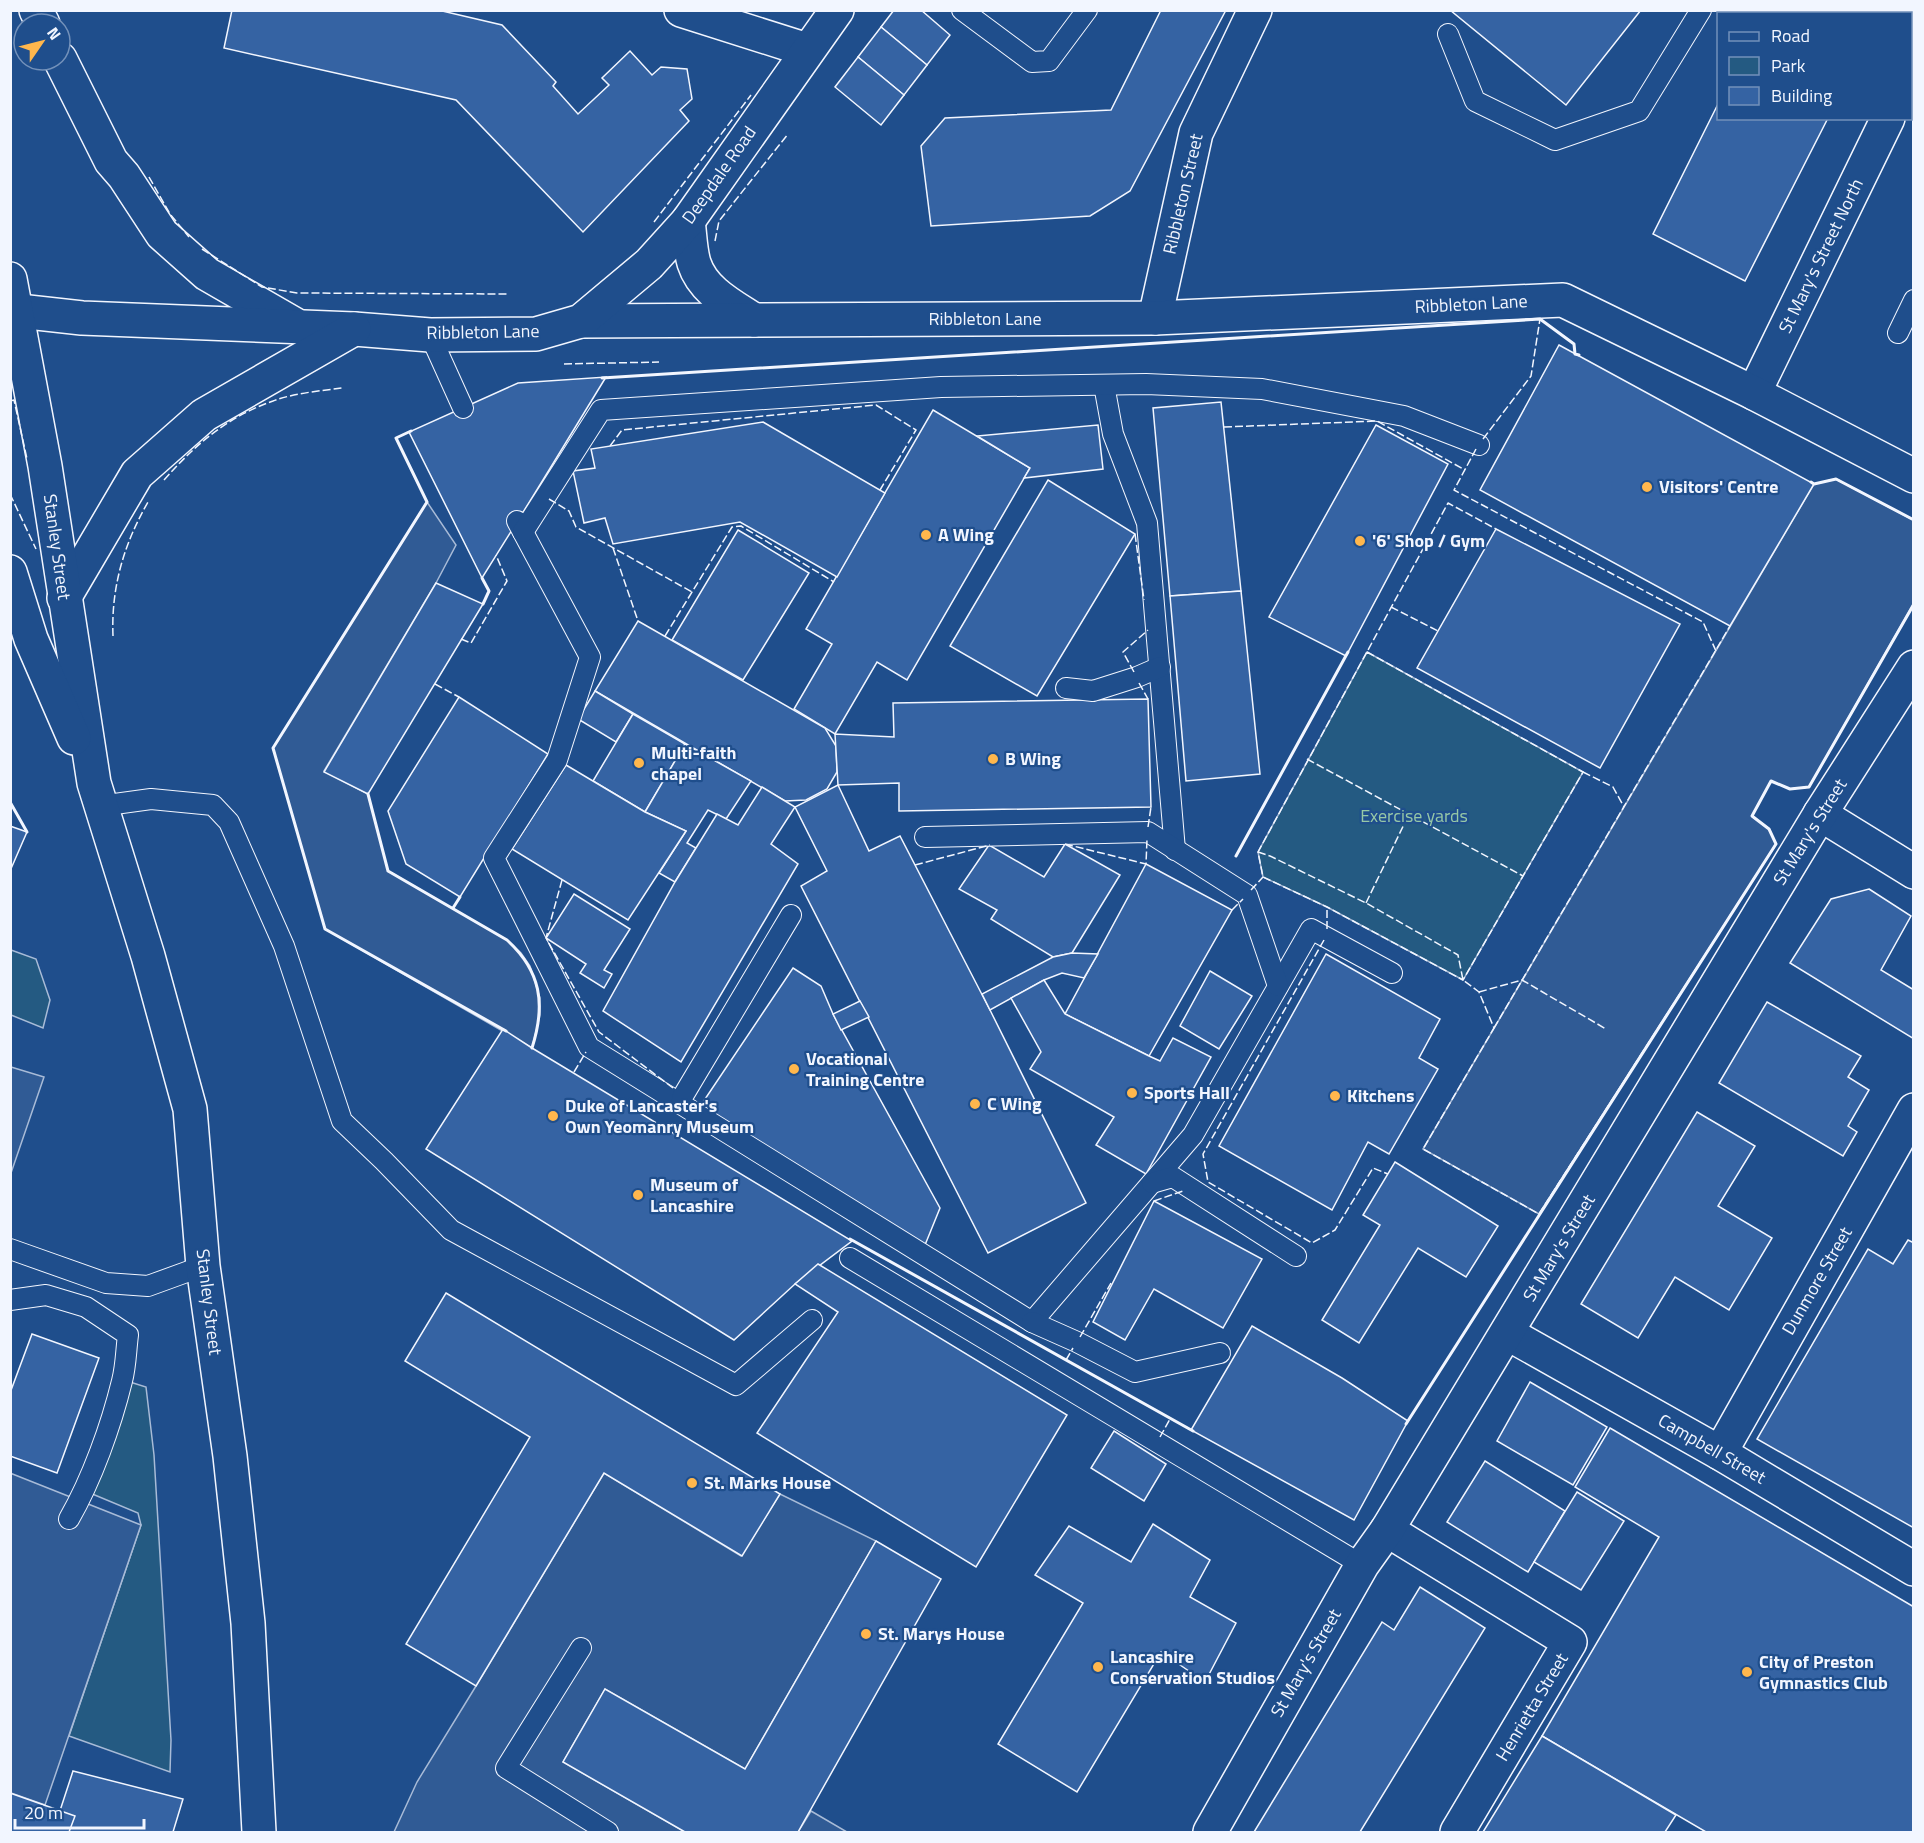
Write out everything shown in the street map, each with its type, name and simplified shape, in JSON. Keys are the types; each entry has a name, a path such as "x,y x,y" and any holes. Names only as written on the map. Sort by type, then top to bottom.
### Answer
{"main road":[{"path":"681,10 807,50"},
{"name":"Deepdale Road","path":"581,321 649,264 688,221 837,10"},
{"name":"Ribbleton Street","path":"1155,318 1196,133 1256,10"},
{"path":"66,72 111,161 124,176 162,234 207,274 300,327"},
{"name":"St Mary's Street North","path":"1754,393 1887,120"},
{"path":"688,221 694,262 701,278 717,295 754,320"},
{"name":"Stanley Street","path":"10,279 14,311 45,466 64,598 97,795 148,956 190,1109 203,1266 230,1455 248,1623 259,1833"},
{"name":"Ribbleton Lane","path":"14,311 82,318 354,329 430,335 536,334 581,321 1155,318 1563,300 1754,393 1914,476"},
{"path":"64,598 137,474 204,415 354,329"},
{"name":"Stanley Street","path":"10,572 21,640 97,795"},
{"name":"St Mary's Street","path":"1210,1833 1362,1565 1387,1530 1820,814 1914,667"},
{"path":"1820,814 1914,872"},
{"name":"Dunmore Street","path":"1720,1453 1914,1110"},
{"name":"Campbell Street","path":"1507,1333 1720,1453 1914,1569"},
{"name":"Henrietta Street","path":"1387,1530 1570,1642 1457,1833"}],"lane":[{"path":"962,10 1032,62 1040,63 1049,61 1087,10"},
{"path":"1448,34 1475,101 1555,140 1640,111 1701,10"},
{"path":"1898,333 1914,300"},
{"path":"430,335 463,408"},
{"path":"1220,1353 1135,1372 1032,1322 589,1047 494,858 557,760 590,657 520,527 601,410 941,387 1146,384 1262,389 1404,416 1479,444"},
{"path":"1104,385 1113,434 1147,523 1175,850"},
{"path":"1066,688 1093,691 1160,667"},
{"path":"97,795 213,805 229,822 285,945 342,1121 451,1230 736,1385 812,1320"},
{"path":"925,837 1148,832 1246,895 1278,986"},
{"path":"681,1104 683,1096 791,915"},
{"path":"1032,1322 1193,1135 1311,929 1392,973"},
{"path":"1152,1183 1173,1177 1296,1256"},
{"path":"10,1249 106,1283 148,1286 203,1266"},
{"path":"849,1258 1362,1565"},
{"path":"10,1300 46,1294 86,1307 128,1335 123,1379 108,1428 80,1500 69,1520"},
{"path":"581,1648 506,1768 608,1833"}],"green space":[{"name":"Exercise yards","path":"1367,652 1583,772 1463,980 1327,907 1263,877 1258,852"},
{"path":"11,950 36,959 50,1000 43,1028 11,1015"},
{"path":"130,1382 146,1387 154,1455 171,1740 170,1772 69,1736 141,1525 138,1513 90,1493"}],"shaded area":[{"path":"1836,479 1913,520 1913,604 1809,787 1790,789 1771,781 1752,816 1769,829 1776,844 1539,1214 1423,1149 1814,484"},
{"path":"427,502 456,545 436,583 324,771 368,794 388,871 507,940 521,953 530,966 540,998 540,1015 532,1048 325,929 273,748"},
{"path":"10,1067 44,1077 11,1173"},
{"path":"10,1473 141,1525 45,1805 11,1793"},
{"path":"604,1473 741,1556 780,1494 876,1541 745,1769 605,1689 563,1762 685,1832 394,1832 417,1782"},
{"path":"811,1811 847,1832 798,1832"}],"building":[{"path":"232,10 438,10 502,25 556,82 553,86 578,114 609,85 602,78 630,51 652,75 661,67 687,69 692,99 680,110 689,121 583,232 456,100 224,48"},
{"path":"894,10 921,10 950,35 927,65 881,27"},
{"path":"1161,10 1226,10 1130,191 1090,216 931,226 921,146 945,118 1111,110"},
{"path":"1450,10 1641,10 1566,105"},
{"path":"881,27 927,65 904,95 858,57"},
{"path":"858,57 904,95 881,125 835,87"},
{"path":"1717,106 1717,120 1827,120 1745,281 1653,234"},
{"name":"Visitors' Centre","path":"1559,345 1814,484 1730,626 1480,490"},
{"path":"606,377 482,578 409,432 518,383"},
{"path":"1221,402 1241,591 1170,596 1153,408"},
{"name":"A Wing","path":"933,410 1030,468 907,680 877,662 835,734 794,709 832,644 806,629"},
{"path":"763,422 885,493 837,577 740,522 613,544 605,518 584,523 573,471 595,468 591,449"},
{"path":"1098,425 1103,469 1024,478 1030,468 977,436"},
{"name":"'6' Shop / Gym","path":"1376,425 1448,464 1346,656 1269,617"},
{"path":"1048,480 1135,534 1037,696 950,646"},
{"path":"1496,529 1680,624 1600,768 1417,668"},
{"path":"738,530 809,573 743,680 672,640"},
{"path":"436,583 483,604 368,794 324,772"},
{"path":"1241,591 1260,774 1186,781 1170,596"},
{"path":"638,621 825,728 836,746 837,772 827,789 806,800 785,801 595,691"},
{"path":"595,691 633,714 616,742 578,719"},
{"path":"459,697 548,754 460,897 406,864 388,811"},
{"name":"B Wing","path":"1148,699 1151,807 899,811 899,783 838,785 835,734 894,737 893,703"},
{"name":"Multi-faith chapel","path":"633,714 685,744 645,812 593,781"},
{"path":"685,744 751,781 726,819 708,810 687,843 696,848 675,882 659,873 686,831 645,812"},
{"path":"566,765 645,812 686,831 628,920 512,849"},
{"name":"C Wing","path":"838,785 869,851 900,836 1086,1203 988,1253 801,886 827,871 795,807"},
{"path":"762,787 795,807 771,844 798,864 681,1062 603,1011 675,882 717,814 738,825"},
{"path":"10,826 27,832 10,871"},
{"path":"1065,844 1120,875 1072,953 1053,957 991,919 997,910 959,889 989,845 1044,877"},
{"path":"1146,864 1232,910 1149,1056 1065,1014"},
{"path":"1869,889 1911,916 1881,970 1914,990 1914,1039 1790,963 1831,899"},
{"path":"574,894 630,929 604,970 612,974 604,988 580,973 586,964 546,938"},
{"path":"1072,953 1098,954 1084,978 1062,973 1044,980 990,1010 982,994 1053,957"},
{"name":"Kitchens","path":"1326,954 1440,1019 1419,1058 1438,1069 1389,1154 1368,1142 1332,1210 1219,1146"},
{"name":"Vocational Training Centre","path":"793,968 821,986 833,1014 940,1208 925,1245 699,1108"},
{"path":"1210,971 1252,996 1219,1049 1180,1026"},
{"name":"Sports Hall","path":"1044,980 1065,1014 1149,1056 1160,1061 1173,1038 1211,1057 1146,1174 1096,1145 1114,1117 1030,1069 1041,1052 1011,998"},
{"path":"860,1001 869,1017 841,1030 833,1014"},
{"path":"1767,1002 1861,1056 1848,1077 1869,1090 1848,1126 1857,1132 1843,1156 1719,1083"},
{"name":"Museum of Lancashire","path":"503,1029 852,1241 795,1284 734,1340 426,1149"},
{"path":"1697,1112 1755,1146 1718,1206 1772,1238 1729,1310 1675,1277 1638,1338 1581,1304"},
{"path":"1395,1162 1498,1226 1466,1277 1418,1248 1359,1343 1322,1320 1380,1225 1363,1215"},
{"path":"1154,1201 1262,1259 1223,1328 1154,1289 1125,1340 1093,1322"},
{"path":"1908,1240 1914,1243 1914,1528 1757,1439 1868,1249 1893,1264"},
{"path":"818,1264 1067,1415 976,1567 757,1433 838,1312 795,1284"},
{"name":"St. Marks House","path":"446,1293 780,1494 742,1556 604,1473 476,1686 406,1644 530,1437 405,1361"},
{"path":"1252,1326 1342,1378 1408,1421 1354,1520 1191,1430"},
{"path":"32,1334 99,1358 57,1473 10,1456 10,1393"},
{"path":"1530,1382 1607,1427 1573,1485 1497,1441"},
{"name":"City of Preston Gymnastics Club","path":"1610,1428 1914,1607 1914,1832 1706,1832 1542,1736 1659,1537 1575,1487"},
{"path":"1114,1431 1166,1464 1144,1501 1091,1468"},
{"path":"1485,1461 1565,1511 1528,1572 1447,1522"},
{"path":"1577,1492 1624,1521 1581,1590 1534,1562"},
{"name":"Lancashire Conservation Studios","path":"1153,1524 1210,1560 1190,1597 1236,1623 1205,1682 1161,1652 1077,1792 998,1744 1083,1603 1035,1575 1069,1526 1131,1562"},
{"name":"St. Marys House","path":"876,1541 941,1579 798,1832 685,1832 563,1762 605,1689 745,1769"},
{"path":"1420,1587 1485,1628 1360,1832 1254,1832 1382,1622 1394,1630"},
{"path":"1542,1736 1676,1815 1665,1832 1483,1832"},
{"path":"73,1771 183,1799 173,1832 53,1832"},
{"path":"10,1793 75,1816 69,1832 10,1832"}],"fence":[{"path":"654,222 751,95"},
{"path":"715,241 719,221 788,134"},
{"path":"149,177 170,214 189,237"},
{"path":"202,249 262,287 297,293 508,294"},
{"path":"1483,439 1531,376 1540,319 1574,344 1575,354"},
{"path":"564,364 659,362"},
{"path":"164,480 200,443 241,415 281,398 342,388"},
{"path":"10,401 14,400 27,459"},
{"path":"610,446 622,430 876,405 916,430 880,490"},
{"path":"1224,427 1377,421 1465,470"},
{"path":"1476,449 1454,490 1703,622 1716,651"},
{"path":"1814,484 1836,479 1914,520"},
{"path":"10,494 36,549"},
{"path":"549,499 569,511 576,527 692,592"},
{"path":"113,636 114,600 121,566 132,534 148,502"},
{"path":"1367,652 1583,772 1463,980 1327,907 1263,877 1258,852 1448,503 1496,529"},
{"path":"665,636 732,527 741,526 834,582"},
{"path":"1135,534 1144,600"},
{"path":"613,548 638,621"},
{"path":"461,639 471,643 507,581 496,555"},
{"path":"1258,852 1366,903 1458,955 1463,980 1479,992 1494,1028 1423,1149 1539,1214 1776,844 1769,829 1752,816 1771,781 1790,789 1809,787 1914,604"},
{"path":"1391,607 1438,631"},
{"path":"1494,1028 1730,626"},
{"path":"1134,672 1123,652 1148,630"},
{"path":"1139,683 1148,699"},
{"path":"435,684 459,697"},
{"path":"1307,759 1523,876"},
{"path":"1583,772 1613,787 1624,807"},
{"path":"1148,827 1151,807"},
{"path":"1366,903 1409,814"},
{"path":"1065,844 1146,864 1147,839"},
{"path":"915,865 990,845"},
{"path":"1251,890 1263,877"},
{"path":"562,880 546,938 599,1032 673,1088"},
{"path":"1232,910 1243,899"},
{"path":"1327,907 1327,929"},
{"path":"1324,940 1203,1154 1208,1182 1312,1243 1335,1230 1373,1168 1388,1174"},
{"path":"1479,992 1522,980 1606,1029"},
{"path":"574,1072 586,1052"},
{"path":"1154,1201 1183,1191"},
{"path":"1080,1337 1111,1283"},
{"path":"1066,1360 1073,1348"},
{"path":"1160,1437 1170,1419"}],"wall":[{"path":"602,378 1540,319 1574,344 1575,354 1579,355"},
{"path":"411,431 396,438 427,502 273,748 325,929 506,1031"},
{"path":"1811,482 1814,484 1836,479 1914,520"},
{"path":"482,578 489,591 483,604"},
{"path":"1406,1424 1776,844 1769,829 1752,816 1771,781 1790,789 1809,787 1914,604"},
{"path":"1236,856 1348,652"},
{"path":"368,794 388,871 507,940 527,964 534,976 539,1003 539,1017 532,1048"},
{"path":"10,802 27,832"},
{"path":"453,908 460,897"},
{"path":"850,1239 1193,1431"}],"place":[{"name":"Visitors' Centre","path":"1647,487"},
{"name":"A Wing","path":"926,535"},
{"name":"'6' Shop / Gym","path":"1360,541"},
{"name":"B Wing","path":"993,759"},
{"name":"Multi-faith chapel","path":"639,763"},
{"name":"Vocational Training Centre","path":"794,1069"},
{"name":"Sports Hall","path":"1132,1093"},
{"name":"Kitchens","path":"1335,1096"},
{"name":"C Wing","path":"975,1104"},
{"name":"Duke of Lancaster's Own Yeomanry Museum","path":"553,1116"},
{"name":"Museum of Lancashire","path":"638,1195"},
{"name":"St. Marks House","path":"692,1483"},
{"name":"St. Marys House","path":"866,1634"},
{"name":"Lancashire Conservation Studios","path":"1098,1667"},
{"name":"City of Preston Gymnastics Club","path":"1747,1672"}]}
